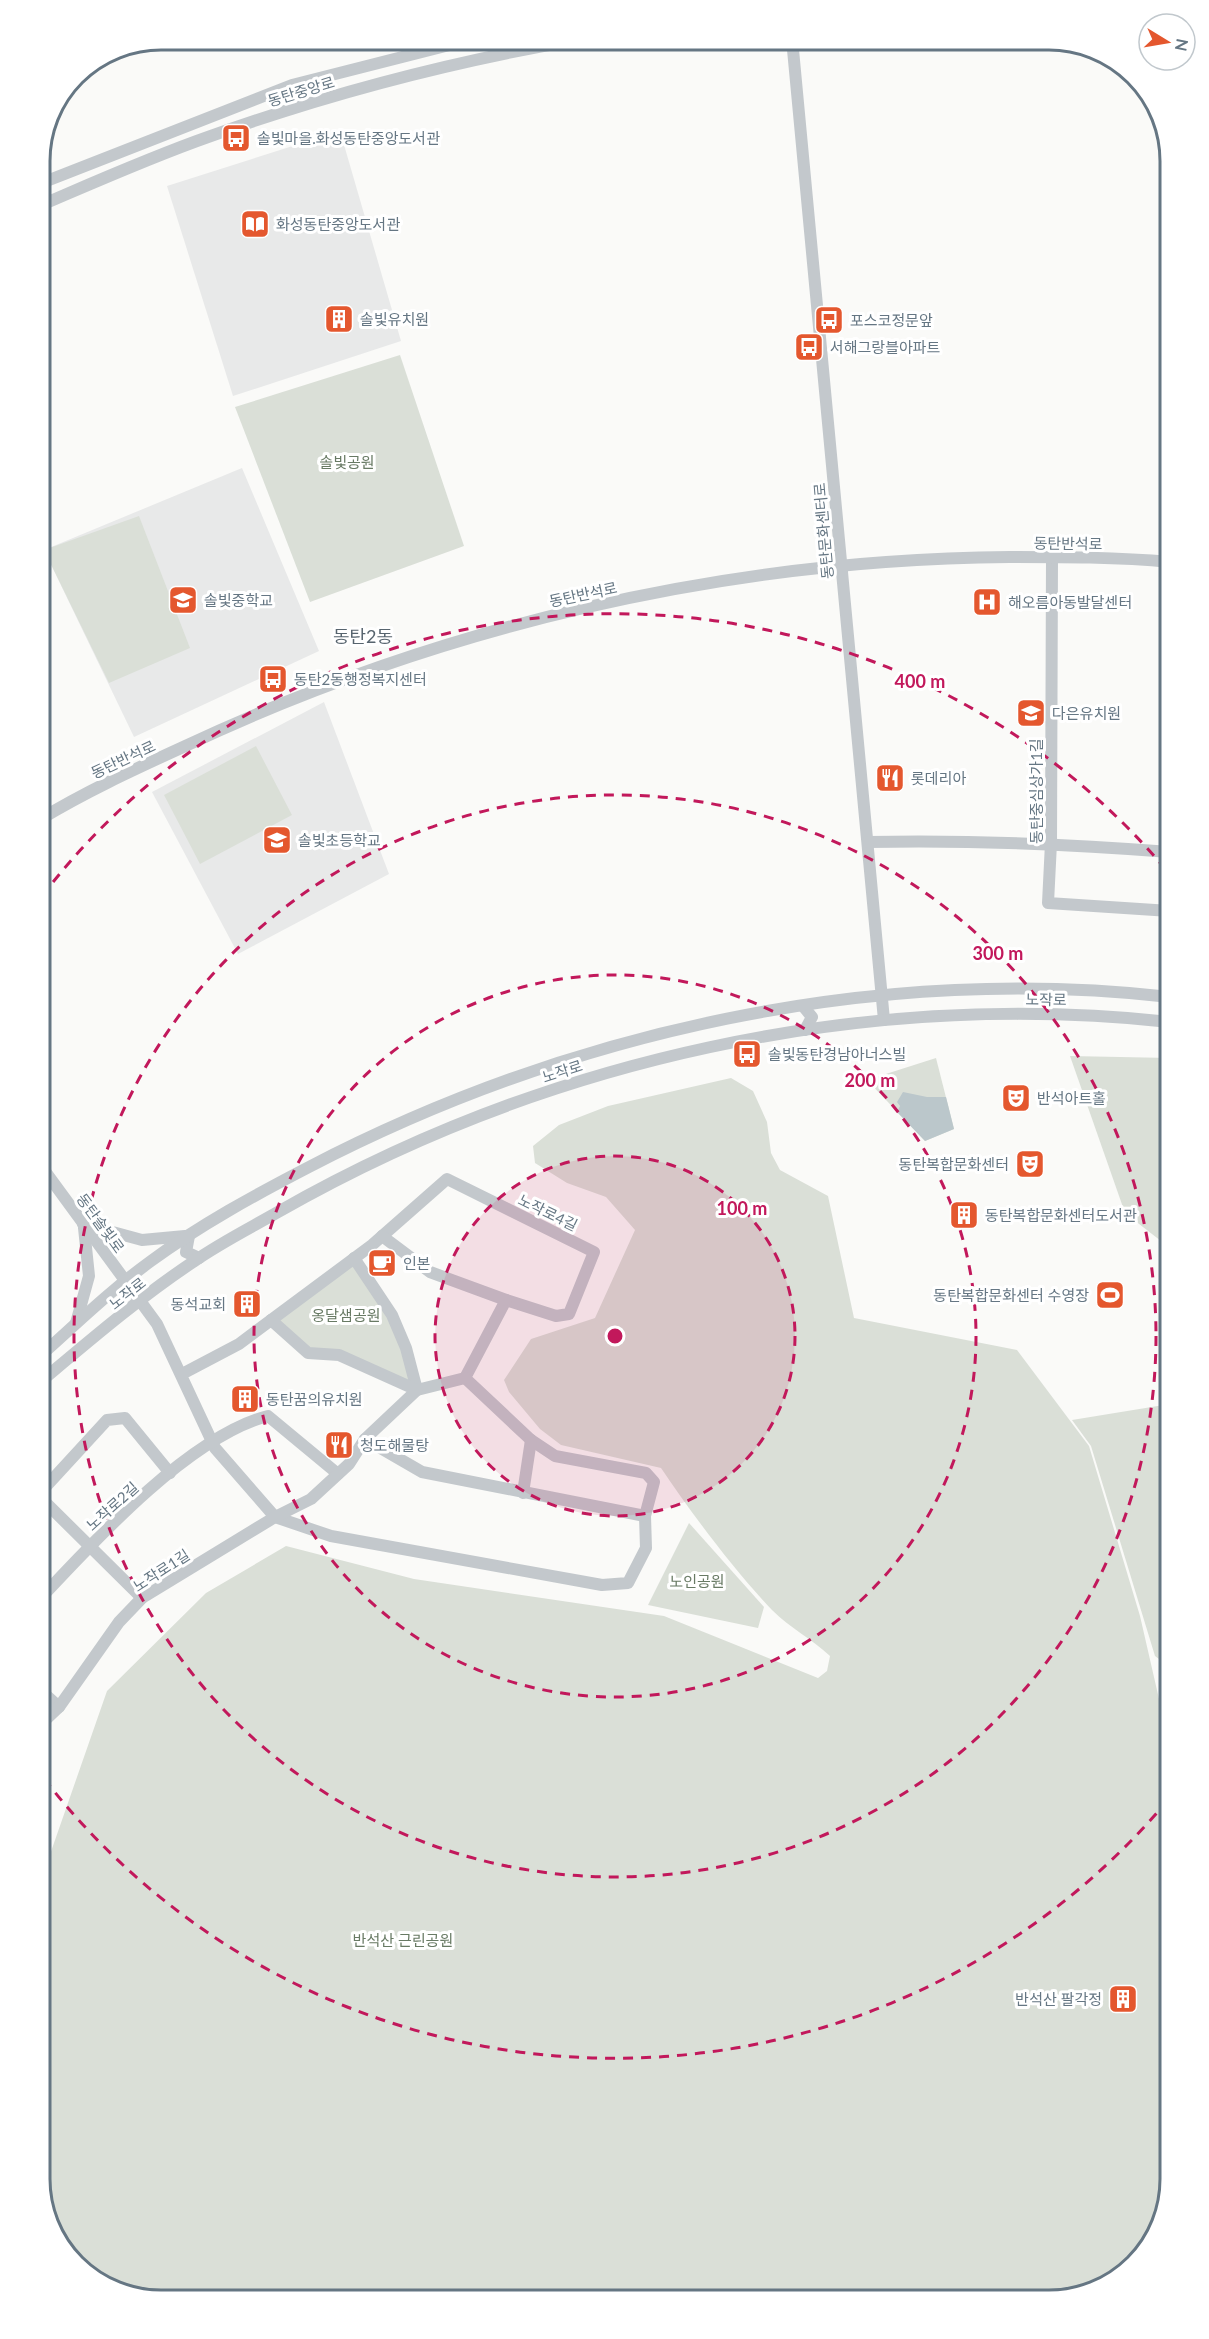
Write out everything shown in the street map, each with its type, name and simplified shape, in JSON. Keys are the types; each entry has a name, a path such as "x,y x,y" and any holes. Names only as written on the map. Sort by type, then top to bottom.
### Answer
{"street":[{"name":"동탄중앙로","path":"50,180 292,84 429,50"},
{"name":"동탄중앙로","path":"50,202 206,138 310,102 491,55 519,50"},
{"name":"동탄문화센터로","path":"793,50 884,1020"},
{"name":"동탄반석로","path":"50,813 74,799 254,713 437,650 564,612 686,587 841,564 948,557 1052,557 1160,562"},
{"name":"동탄중심상가1길","path":"1052,557 1052,843 1048,903 1160,910"},
{"path":"867,842 966,840 1052,843 1160,851"},
{"name":"노작로","path":"50,1347 150,1261 244,1203 353,1144 481,1090 573,1058 668,1032 802,1006 882,996 963,991 1058,990 1160,996"},
{"path":"963,991 957,1005 964,1015"},
{"path":"802,1006 812,1017 805,1030"},
{"name":"노작로","path":"50,1374 139,1301 199,1258 307,1195 416,1142 500,1108 638,1064 805,1030 884,1020 964,1015 1082,1015 1160,1021"},
{"name":"동탄솔빛로","path":"50,1178 139,1301"},
{"name":"노작로4길","path":"182,1374 239,1344 382,1236 447,1179 594,1252 569,1314 555,1316 430,1272 382,1236"},
{"path":"76,1324 89,1276 83,1224 142,1240 189,1236 186,1252 199,1258"},
{"path":"354,1258 392,1315 406,1348 417,1390"},
{"path":"274,1517 311,1499 348,1464 366,1439 417,1390 465,1378 506,1300"},
{"path":"139,1301 157,1324 212,1441 274,1517 331,1536 602,1585 628,1583 646,1548 645,1516 654,1482 646,1473 555,1456 531,1440 465,1378"},
{"path":"76,1324 84,1320 91,1325 92,1332 88,1342"},
{"path":"271,1320 308,1353 339,1355 417,1390"},
{"path":"212,1441 247,1421 268,1416 338,1474"},
{"path":"50,1483 107,1420 125,1418 170,1473"},
{"path":"366,1439 422,1472 645,1516"},
{"path":"523,1492 531,1440"},
{"name":"노작로2길","path":"50,1588 90,1545 170,1473 212,1441"},
{"path":"50,1506 142,1598"},
{"name":"노작로1길","path":"50,1716 59,1707 119,1622 142,1598 274,1517"},
{"path":"50,1699 59,1707"}],"shaded area":[{"path":"340,131 401,341 233,396 167,186"},
{"name":"솔빛중학교","path":"242,468 319,651 134,737 50,562 50,548"},
{"name":"솔빛초등학교","path":"324,702 389,874 238,954 152,792"},
{"path":"903,1092 927,1097 946,1097 954,1129 925,1141 897,1112 900,1106 897,1102"}],"green space":[{"name":"솔빛공원","path":"400,355 464,546 310,602 235,407"},
{"path":"139,516 190,648 109,683 50,562 50,548"},
{"path":"256,746 292,815 200,864 164,795"},
{"path":"1070,1056 1160,1058 1160,1240 1125,1213"},
{"path":"936,1058 954,1129 925,1141 867,1080"},
{"name":"반석산 근린공원","path":"731,1078 753,1091 767,1122 771,1153 780,1170 828,1196 854,1318 1017,1350 1089,1446 1140,1616 1160,1703 1160,2178 1154,2214 1141,2240 1116,2267 1091,2281 1063,2289 153,2289 125,2284 93,2267 72,2246 55,2214 50,2193 50,1854 107,1691 206,1593 286,1546 414,1579 664,1616 818,1678 827,1671 830,1656 772,1610 714,1541 661,1468 561,1445 540,1429 509,1392 504,1380 531,1339 595,1318 635,1230 606,1197 567,1183 535,1163 533,1146 559,1125 608,1106"},
{"name":"옹달샘공원","path":"355,1262 390,1315 414,1387 341,1353 310,1352 275,1321"},
{"path":"1160,1406 1160,1660 1155,1656 1091,1446 1072,1420"},
{"name":"노인공원","path":"689,1523 764,1607 758,1628 648,1605"}],"place":[{"name":"솔빛마을.화성동탄중앙도서관","path":"236,138"},
{"name":"화성동탄중앙도서관","path":"255,224"},
{"name":"솔빛유치원","path":"339,319"},
{"name":"포스코정문앞","path":"829,320"},
{"name":"서해그랑블아파트","path":"809,347"},
{"name":"솔빛중학교","path":"183,600"},
{"name":"해오름아동발달센터","path":"987,602"},
{"name":"동탄2동행정복지센터","path":"273,679"},
{"name":"다은유치원","path":"1031,713"},
{"name":"롯데리아","path":"890,778"},
{"name":"솔빛초등학교","path":"277,840"},
{"name":"솔빛동탄경남아너스빌","path":"747,1054"},
{"name":"반석아트홀","path":"1016,1098"},
{"name":"동탄복합문화센터","path":"1030,1164"},
{"name":"동탄복합문화센터도서관","path":"964,1215"},
{"name":"인본","path":"382,1263"},
{"name":"동탄복합문화센터 수영장","path":"1110,1295"},
{"name":"동석교회","path":"247,1304"},
{"name":"동탄꿈의유치원","path":"245,1399"},
{"name":"청도해물탕","path":"339,1445"},
{"name":"반석산 팔각정","path":"1123,1999"}],"district":[{"name":"동탄2동","path":"363,636"}]}
